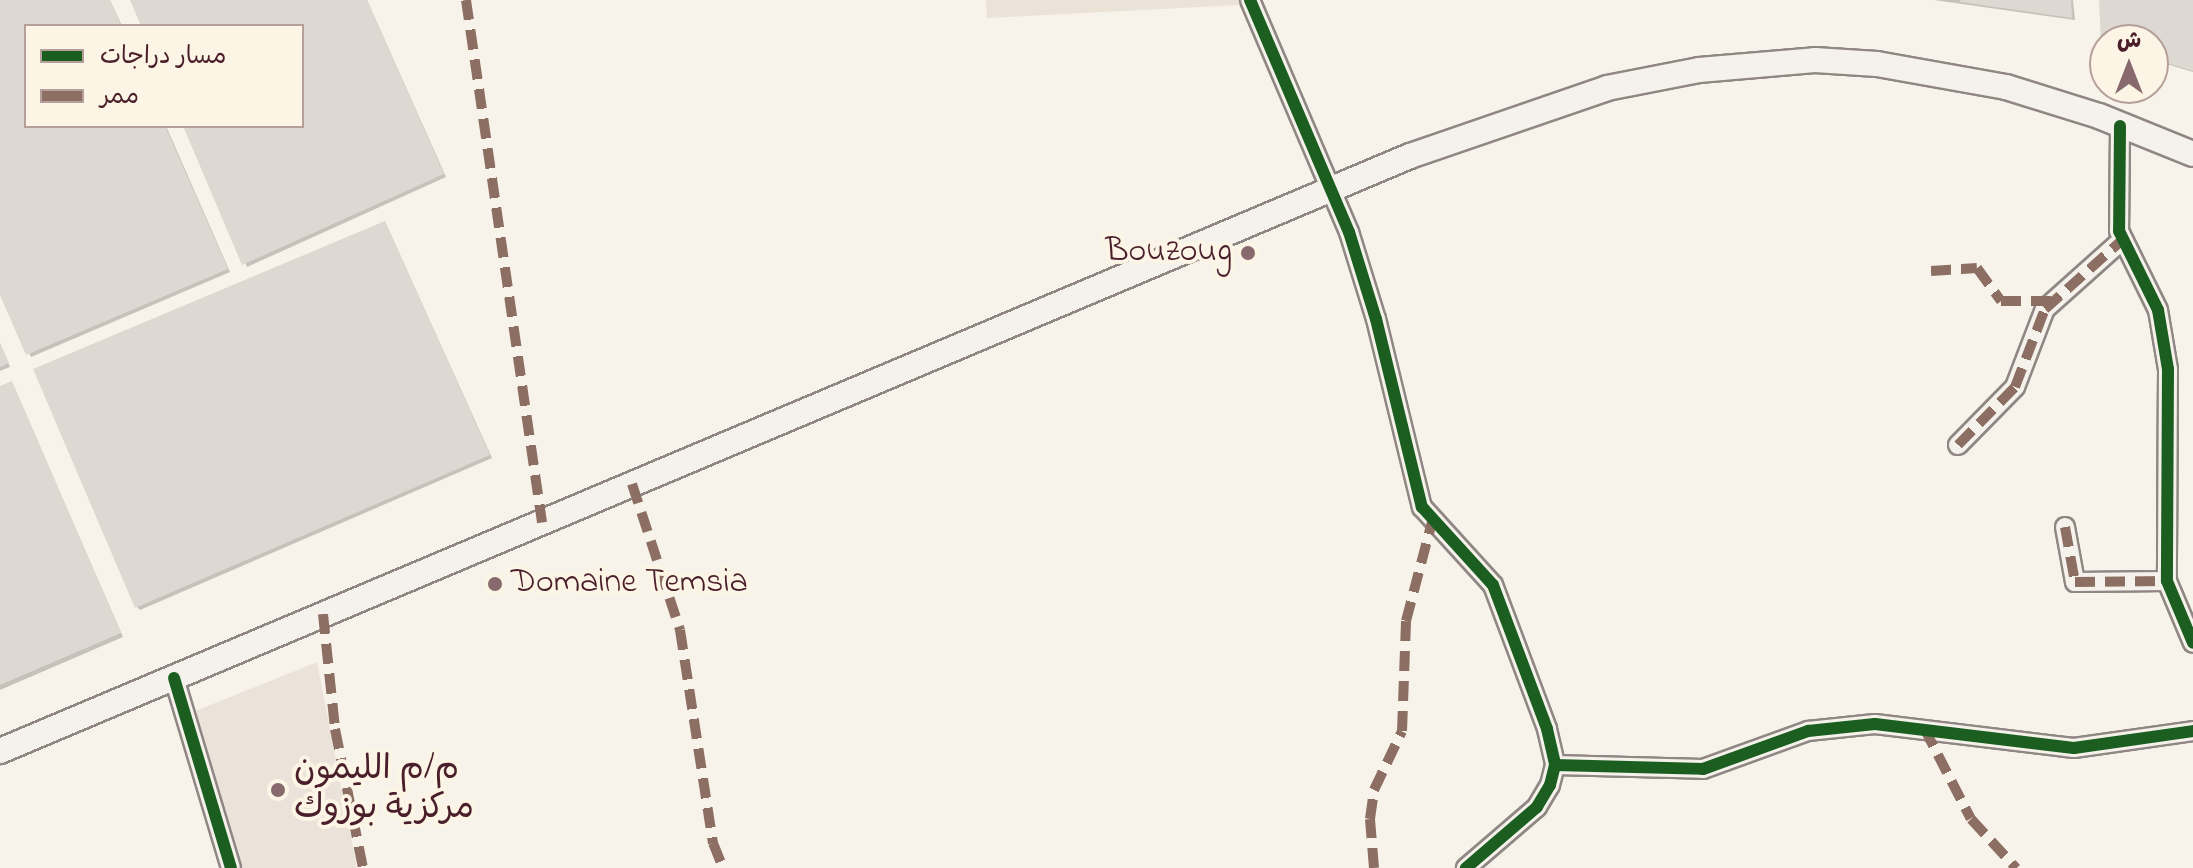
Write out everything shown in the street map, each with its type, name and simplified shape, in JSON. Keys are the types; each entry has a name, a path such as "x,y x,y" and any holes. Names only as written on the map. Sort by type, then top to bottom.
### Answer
{"main road":[{"path":"0,751 1452,139 1607,88 1699,70 1815,60 1877,64 2006,87 2193,154"}],"street":[{"path":"1250,0 1330,190 1376,319 1422,507 1493,585 1506,608 1555,765 1537,807 1466,868"},
{"path":"2120,126 2121,241 2158,310 2168,369 2167,581 2193,643"},
{"path":"1958,445 2015,387 2045,309 2121,241"},
{"path":"2065,527 2075,582 2167,581"},
{"path":"174,678 231,868"},
{"path":"1555,765 1703,769 1808,731 1875,724 2074,748 2193,731"}],"shaded area":[{"path":"986,0 1238,0 1239,5 987,18"},
{"name":"م/م الليمون مركزية بوزوك","path":"317,662 357,868 236,868 193,712"}],"building":[{"path":"0,0 110,0 120,24 24,24 24,128 166,128 228,269 26,355 0,295"},
{"path":"130,0 367,0 444,174 242,265 184,128 304,128 304,24 140,24"},
{"path":"2071,0 2072,18 1960,2"},
{"path":"2099,0 2193,0 2193,71 2169,64 2169,24 2100,24"},
{"path":"385,221 490,455 135,608 33,369"},
{"path":"0,344 9,363 0,367"},
{"path":"12,381 121,633 0,685 0,386"}],"marked path":[{"path":"466,0 542,522"},
{"path":"1958,445 2015,387 2045,309 2121,241"},
{"path":"1931,271 1977,268 2001,301 2054,301"},
{"path":"632,484 680,630 713,843 723,868"},
{"path":"1374,868 1370,819 1374,790 1402,731 1406,621 1432,522"},
{"path":"2065,527 2075,582 2167,581"},
{"path":"323,614 335,729 363,868"},
{"path":"1924,728 1971,819 2016,868"}],"cycle path":[{"path":"1250,0 1349,232 1376,319 1422,507 1493,585 1547,729 1555,765 1550,785 1537,807 1466,868"},
{"path":"2120,126 2119,231 2158,310 2168,369 2167,581 2193,643"},
{"path":"174,678 231,868"},
{"path":"1555,765 1703,769 1808,731 1875,724 2074,748 2193,731"}],"place":[{"name":"Bouzoug","path":"1248,253"},
{"name":"Domaine Temsia","path":"495,584"},
{"name":"م/م الليمون مركزية بوزوك","path":"278,790"}]}
